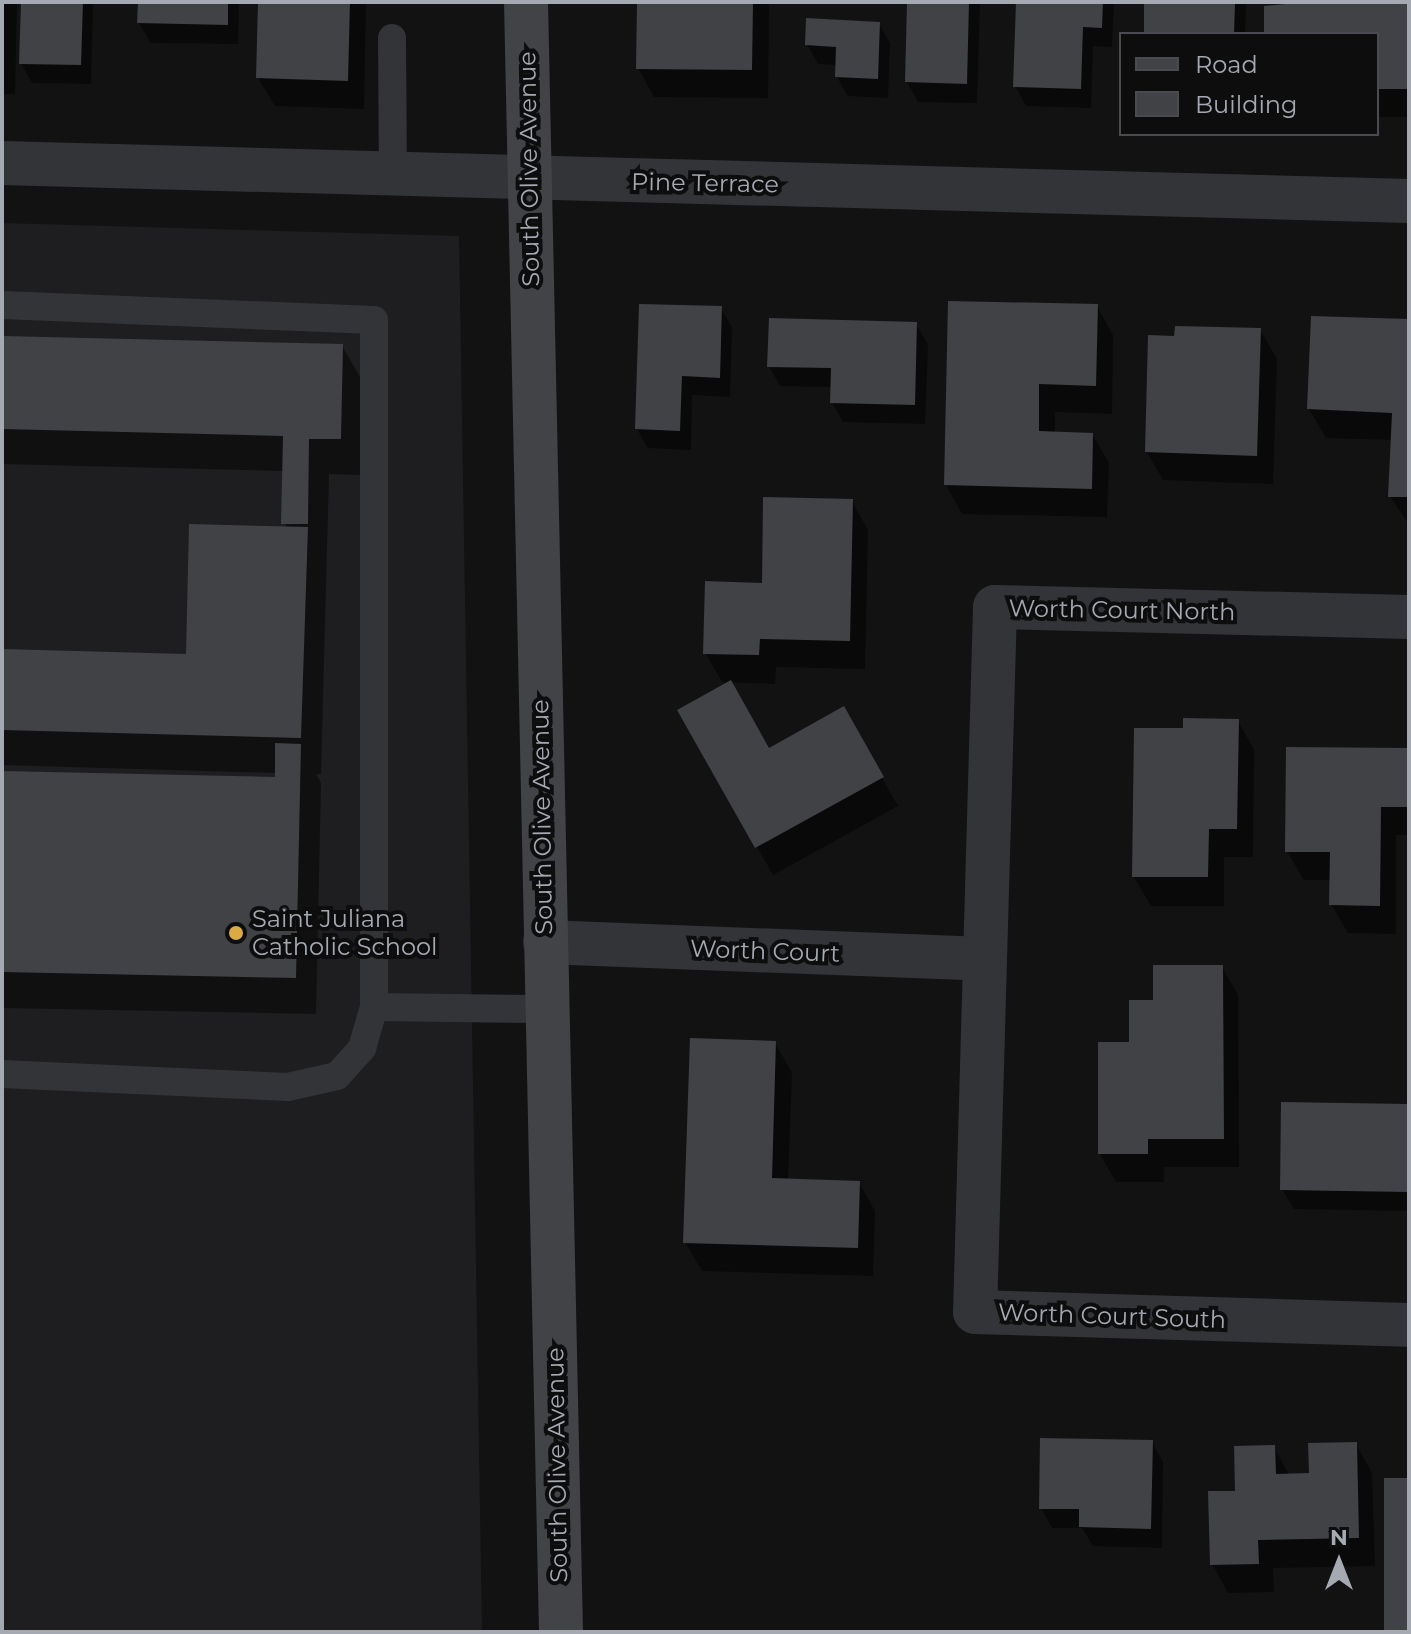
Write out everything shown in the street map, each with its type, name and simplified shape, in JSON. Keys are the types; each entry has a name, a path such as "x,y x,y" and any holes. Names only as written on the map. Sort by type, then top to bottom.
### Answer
{"street":[{"name":"South Olive Avenue","path":"526,2 561,1632"},
{"name":"Pine Terrace","path":"2,163 1409,201"},
{"name":"Worth Court North","path":"985,959 995,607 1409,617"},
{"name":"Worth Court","path":"545,942 985,959"},
{"name":"Worth Court South","path":"985,959 975,1312 1409,1325"}],"lane":[{"path":"392,38 393,175"},
{"path":"2,305 374,320 374,1007 362,1048 337,1076 288,1087 2,1074"},
{"path":"374,1007 546,1009"}],"shaded area":[{"name":"Saint Juliana Catholic School","path":"2,223 459,236 482,1632 2,1630"}],"building":[{"path":"21,2 83,2 81,65 19,64"},
{"path":"138,2 228,2 228,25 137,23"},
{"path":"258,2 350,2 348,81 256,78"},
{"path":"637,2 753,2 752,70 636,69"},
{"path":"907,2 969,2 967,84 905,82"},
{"path":"1016,2 1103,2 1102,28 1083,27 1081,89 1013,87"},
{"path":"1144,2 1235,2 1234,32 1144,32"},
{"path":"1305,2 1409,2 1409,89 1379,89 1379,32 1264,32 1264,6"},
{"path":"806,18 880,22 878,79 835,77 836,47 805,45"},
{"path":"948,301 1098,304 1096,386 1039,384 1039,431 1093,433 1092,489 944,485"},
{"path":"639,304 722,306 720,378 682,376 680,431 635,429"},
{"path":"1311,316 1409,319 1409,497 1388,497 1392,413 1307,409"},
{"path":"769,318 917,322 915,405 830,403 831,368 767,367"},
{"path":"1175,326 1261,328 1257,456 1145,452 1148,335 1174,336"},
{"path":"2,336 343,344 341,439 309,439 308,524 281,524 283,436 2,429"},
{"path":"763,497 853,499 850,641 760,639 759,655 703,654 705,581 762,583"},
{"path":"189,524 308,527 301,738 2,730 2,649 186,654"},
{"path":"731,680 769,748 844,706 884,777 755,848 677,710"},
{"path":"1183,718 1239,719 1237,829 1209,829 1208,877 1132,877 1134,728 1183,728"},
{"path":"275,743 301,744 296,978 2,972 2,771 275,777"},
{"path":"1286,747 1409,748 1409,807 1381,807 1380,906 1329,905 1330,852 1285,852"},
{"path":"1153,965 1223,965 1224,1139 1148,1139 1148,1154 1098,1154 1098,1042 1129,1042 1129,1000 1153,1000"},
{"path":"690,1038 776,1041 772,1178 860,1181 858,1248 683,1243"},
{"path":"1281,1102 1408,1104 1408,1192 1280,1190"},
{"path":"1040,1438 1153,1440 1151,1529 1079,1527 1079,1509 1039,1509"},
{"path":"1357,1442 1359,1538 1258,1540 1259,1564 1210,1565 1208,1491 1235,1491 1234,1446 1275,1445 1276,1474 1309,1473 1308,1443"},
{"path":"1384,1478 1409,1478 1409,1631 1384,1631"}],"place":[{"name":"Saint Juliana Catholic School","path":"236,933"}]}
